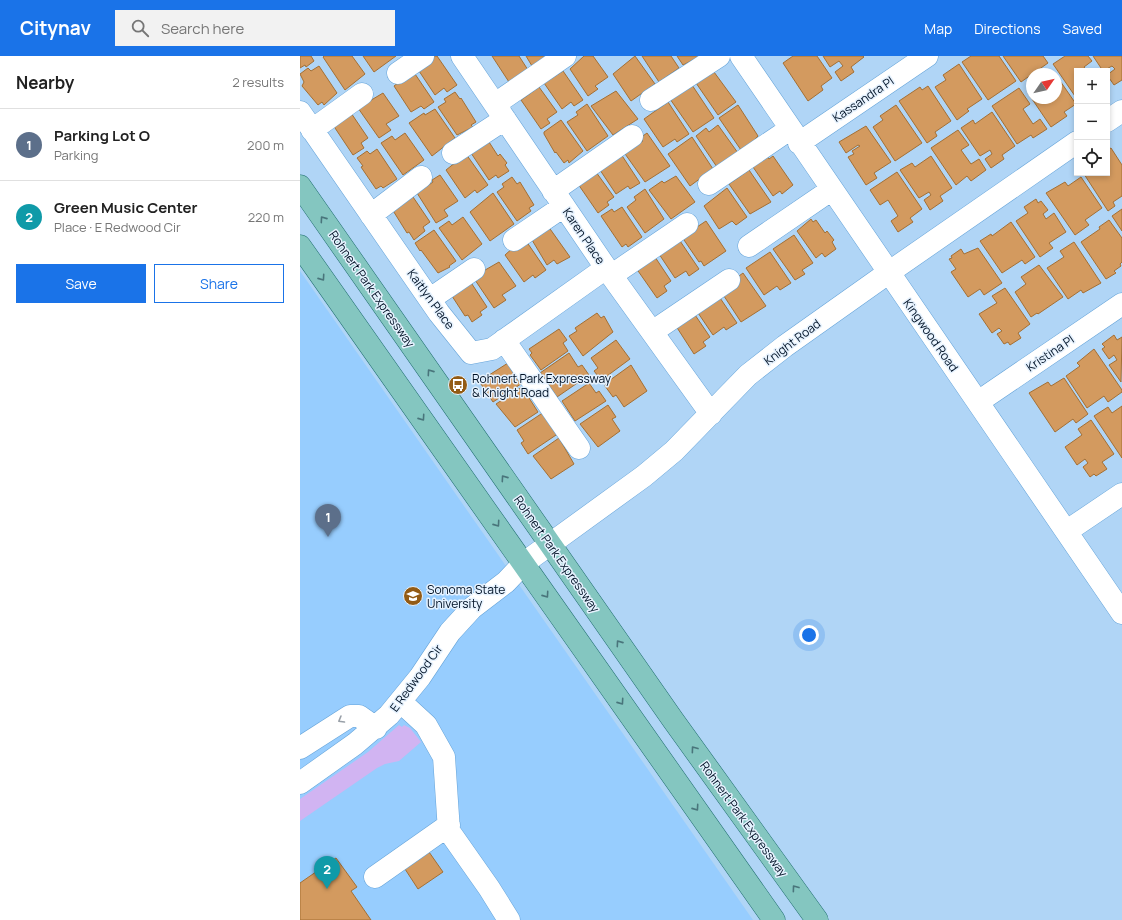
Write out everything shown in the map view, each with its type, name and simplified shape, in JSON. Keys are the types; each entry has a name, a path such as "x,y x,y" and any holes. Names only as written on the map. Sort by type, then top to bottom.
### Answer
{"main road":[{"name":"Rohnert Park Expressway","path":"300,186 673,720 817,920"},
{"path":"300,246 774,920"}],"street":[{"path":"398,73 423,56"},
{"name":"Karen Place","path":"462,56 609,272 711,414"},
{"path":"453,153 565,56"},
{"path":"651,100 719,56"},
{"name":"Kingwood Road","path":"741,56 794,136 1122,613"},
{"name":"Kassandra Pl","path":"709,184 794,136 927,56"},
{"path":"306,121 362,94"},
{"path":"1110,119 1122,111"},
{"name":"Kaitlyn Place","path":"306,121 430,299 471,353 492,349 609,272 688,224"},
{"path":"514,240 559,198 632,136"},
{"name":"Knight Road","path":"524,563 644,476 674,451 760,365 888,272 1074,144"},
{"path":"371,215 421,177"},
{"path":"749,246 831,190"},
{"path":"430,299 474,270"},
{"path":"652,332 729,280"},
{"name":"Kristina Pl","path":"978,402 1122,304"},
{"path":"504,340 579,448"},
{"path":"1066,531 1122,494"},
{"name":"E Redwood Cir","path":"307,779 376,728 401,702 450,632 472,608 506,582 524,563"},
{"path":"401,702 426,725 444,757 449,831 489,888 509,920"},
{"path":"300,748 350,716 359,716 376,728"},
{"path":"300,754 307,779"},
{"path":"375,877 449,825"}],"shaded area":[{"name":"Sonoma State University","path":"300,271 753,920 300,920"},
{"path":"399,725 402,727 404,725 410,728 421,742 399,761 385,764 377,768 300,821 300,799 368,752"}],"building":[{"path":"300,56 311,56 314,61 306,67 305,65 300,68"},
{"path":"352,56 365,74 345,90 323,57"},
{"path":"363,56 396,56 374,72"},
{"path":"433,56 437,56 457,85 447,92 444,88 435,95 417,68"},
{"path":"492,56 519,56 528,70 509,82"},
{"path":"526,56 547,56 532,66"},
{"path":"584,56 593,56 608,77 595,86 598,89 588,96 570,69"},
{"path":"635,56 655,84 631,101 613,74"},
{"path":"642,56 671,56 679,68 659,82"},
{"path":"677,56 698,56 699,57 683,65"},
{"path":"793,56 817,56 832,78 821,86 823,90 808,101 783,63"},
{"path":"823,56 864,57 851,67 854,72 841,81 835,72 843,66 839,61 830,67"},
{"path":"971,56 999,56 1016,81 988,100 962,62"},
{"path":"1003,56 1043,56 1048,63 1041,68 1026,68 1026,78 1021,82"},
{"path":"1065,56 1088,56 1092,61 1084,67 1085,68 1074,68 1074,95 1062,77 1062,68 1056,68 1053,64"},
{"path":"1093,56 1122,56 1122,80 1114,85 1110,79 1110,73 1115,69 1112,66 1108,68 1101,68"},
{"path":"959,64 982,99 967,109 969,111 957,120 935,87 946,80 943,75"},
{"path":"319,66 337,93 324,105 322,102 318,105 302,86 304,82 300,74 308,68 311,71"},
{"path":"413,71 434,102 424,109 421,106 411,112 394,86"},
{"path":"563,71 583,100 574,106 571,102 562,109 544,83"},
{"path":"714,72 736,102 718,115 696,83"},
{"path":"1062,84 1074,101 1074,105 1064,112 1067,116 1051,127 1035,104 1062,104"},
{"path":"692,85 714,118 693,132 670,99"},
{"path":"928,86 951,121 935,132 937,136 927,143 899,101 920,87 922,90"},
{"path":"539,87 557,112 547,119 550,123 541,129 521,100"},
{"path":"1019,88 1026,98 1026,104 1030,104 1023,109 1033,124 1040,119 1047,129 1033,138 1031,135 1017,144 992,106"},
{"path":"616,91 638,119 613,135 591,106"},
{"path":"455,92 460,99 461,98 476,122 471,125 473,127 457,135 438,107 446,102 444,99"},
{"path":"383,93 399,116 386,124 391,130 379,138 358,108"},
{"path":"668,102 689,134 677,142 675,139 663,147 644,119"},
{"path":"587,104 608,136 587,151 567,122 578,115 576,112"},
{"path":"738,105 758,136 755,139 756,140 741,150 719,118"},
{"path":"896,105 922,143 895,161 873,127 883,120 880,116"},
{"path":"435,109 455,138 432,156 409,123 424,113 425,115"},
{"path":"349,110 368,138 361,143 364,148 353,155 333,125"},
{"path":"992,112 1015,146 1002,155 1004,159 991,168 985,159 992,154 990,150 980,156 961,128 973,120 975,124"},
{"path":"561,120 583,151 569,163 568,160 564,163 556,152 555,153 544,134 544,132"},
{"path":"718,125 738,153 717,167 696,136 706,128 709,132"},
{"path":"866,126 891,162 874,173 877,178 866,185 848,157 854,154 852,151 860,146 858,145 846,153 839,142"},
{"path":"958,130 969,145 961,150 971,164 979,159 986,170 971,181 967,176 956,185 931,148"},
{"path":"405,133 424,160 403,175 381,143 392,136 395,140"},
{"path":"647,133 670,166 645,182 623,151 643,141 640,138"},
{"path":"692,137 713,169 690,186 668,154"},
{"path":"489,142 498,156 500,154 507,163 505,165 509,171 498,178 496,175 489,180 471,153"},
{"path":"1110,148 1122,165 1122,196 1113,202 1115,206 1108,211 1085,176 1110,176"},
{"path":"377,149 397,179 383,188 381,186 376,189 361,167 363,166 357,158 367,151 370,154"},
{"path":"619,151 640,183 630,189 628,186 616,194 598,167"},
{"path":"466,154 488,185 477,193 475,190 465,198 446,170"},
{"path":"767,156 769,159 773,156 793,185 782,194 780,191 773,196 753,167"},
{"path":"931,156 952,188 940,196 943,201 930,210 924,200 931,195 929,192 919,198 900,170 912,163 915,167"},
{"path":"749,170 771,202 750,214 729,184"},
{"path":"596,172 614,197 607,202 609,205 598,213 578,184"},
{"path":"897,172 922,209 910,218 913,222 898,232 891,221 898,216 888,200 880,205 870,190"},
{"path":"440,175 458,201 444,210 448,216 436,223 417,193"},
{"path":"676,176 695,202 671,219 649,190 662,181 664,183"},
{"path":"512,177 517,184 520,182 534,205 529,208 531,211 517,221 497,192 504,187 502,184"},
{"path":"1081,177 1102,208 1085,220 1089,225 1075,235 1046,193 1065,182 1068,186"},
{"path":"727,188 747,217 736,225 732,221 719,229 704,206"},
{"path":"645,189 664,219 645,233 627,207 636,200 634,197"},
{"path":"493,193 514,224 490,241 470,212"},
{"path":"411,194 430,222 423,227 425,231 414,240 409,232 407,233 392,209"},
{"path":"1036,199 1038,203 1041,201 1048,210 1043,214 1046,219 1054,213 1066,232 1049,243 1053,248 1040,257 1016,221 1028,213 1024,207"},
{"path":"622,207 642,237 628,247 626,244 622,247 601,216 612,209 614,212"},
{"path":"1122,209 1122,231 1112,216"},
{"path":"463,217 482,244 462,260 439,228 449,221 452,225"},
{"path":"811,219 813,222 816,220 825,233 827,231 834,240 832,242 836,249 825,257 822,253 816,258 797,231"},
{"path":"1109,220 1122,238 1122,262 1120,264 1121,266 1114,271 1116,273 1106,279 1081,242 1100,229 1099,227"},
{"path":"706,221 726,251 704,266 701,261 699,262 682,237"},
{"path":"1011,222 1035,257 1025,264 1022,260 1002,273 980,241 991,234 992,236"},
{"path":"548,226 570,257 557,264 554,260 547,265 532,240"},
{"path":"434,230 456,261 449,266 450,267 438,273 415,243"},
{"path":"676,235 699,269 689,276 686,271 675,278 657,251"},
{"path":"794,235 813,263 802,270 805,274 795,280 773,249"},
{"path":"524,238 546,270 535,278 533,275 524,282 505,255"},
{"path":"1074,242 1101,283 1083,293 1081,290 1068,299 1047,268 1064,257 1060,251"},
{"path":"978,248 1002,283 984,295 980,289 968,297 951,272 956,269 949,259 961,249 964,254"},
{"path":"770,252 791,283 780,290 777,286 764,295 746,268"},
{"path":"653,254 671,281 664,286 667,291 657,298 636,268"},
{"path":"499,262 516,286 502,295 506,300 494,308 473,277"},
{"path":"1039,265 1063,297 1031,317 1015,292 1026,284 1021,277"},
{"path":"743,273 766,306 741,322 720,290"},
{"path":"468,278 487,307 480,312 482,315 472,322 468,315 465,316 450,293"},
{"path":"1005,288 1030,324 1018,333 1021,338 1010,345 1008,342 1004,344 997,334 1002,331 999,328 992,333 979,314 997,303 992,296"},
{"path":"716,292 737,323 726,330 724,327 713,335 694,307"},
{"path":"691,309 710,337 703,342 706,346 694,354 674,323"},
{"path":"597,313 601,318 604,316 613,332 583,356 569,336 577,331 575,328"},
{"path":"559,329 567,340 563,343 568,351 541,370 530,355 532,353 529,349"},
{"path":"1114,335 1117,340 1122,337 1121,382 1109,365 1117,360 1114,355 1109,359 1102,349 1105,347 1102,344"},
{"path":"616,340 630,359 602,381 594,371 598,368 591,358"},
{"path":"1094,349 1122,392 1108,402 1104,396 1087,408 1066,376 1080,366 1077,363"},
{"path":"569,353 578,367 582,365 589,375 557,397 540,373"},
{"path":"508,363 524,382 493,402 481,384 488,379 486,377"},
{"path":"631,365 647,391 624,407 616,395 613,397 605,386 606,383"},
{"path":"1064,378 1088,414 1076,423 1073,419 1055,432 1029,393 1048,382 1051,386"},
{"path":"589,383 596,393 599,391 606,401 575,421 562,401"},
{"path":"522,387 538,412 515,427 496,404"},
{"path":"608,405 616,417 612,419 620,431 598,447 580,424"},
{"path":"1122,406 1122,458 1094,416 1108,407 1112,413"},
{"path":"544,412 559,433 528,454 521,443 524,441 517,430"},
{"path":"1091,420 1114,454 1102,462 1107,469 1096,476 1094,474 1090,477 1083,467 1088,463 1085,459 1077,465 1065,447 1082,435 1078,429"},
{"path":"559,438 574,464 551,479 533,456"},
{"path":"429,852 443,872 418,889 405,869"},
{"path":"336,858 357,887 351,891 371,920 300,920 300,883"}],"place":[{"name":"Rohnert Park Expressway & Knight Road","path":"458,385"},
{"name":"Parking Lot O","path":"328,537"},
{"name":"Sonoma State University","path":"413,596"},
{"name":"Green Music Center","path":"327,889"}]}
